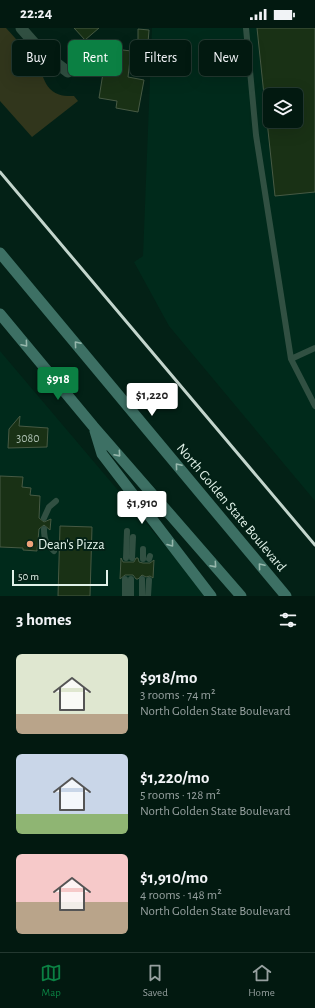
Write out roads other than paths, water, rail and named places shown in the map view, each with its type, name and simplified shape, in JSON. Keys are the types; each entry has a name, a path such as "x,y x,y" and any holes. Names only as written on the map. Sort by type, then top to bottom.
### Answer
{"main road":[{"name":"North Golden State Boulevard","path":"0,253 286,596"},
{"path":"0,314 93,426 241,596"},
{"path":"93,426 102,454 210,596"}],"street":[{"path":"21,28 43,53 68,72"}],"lane":[{"path":"246,28 256,135 291,359 315,406"},
{"path":"291,359 315,348"},
{"path":"44,518 49,507 56,501"},
{"path":"44,529 44,539 48,546 54,551"},
{"path":"127,531 129,558 133,537"},
{"path":"143,549 147,558"},
{"path":"125,596 128,579 130,596"},
{"path":"142,596 146,579 148,596"}],"railway":[{"path":"0,172 315,545"}],"place":[{"name":"Dean's Pizza","path":"30,544"}]}
